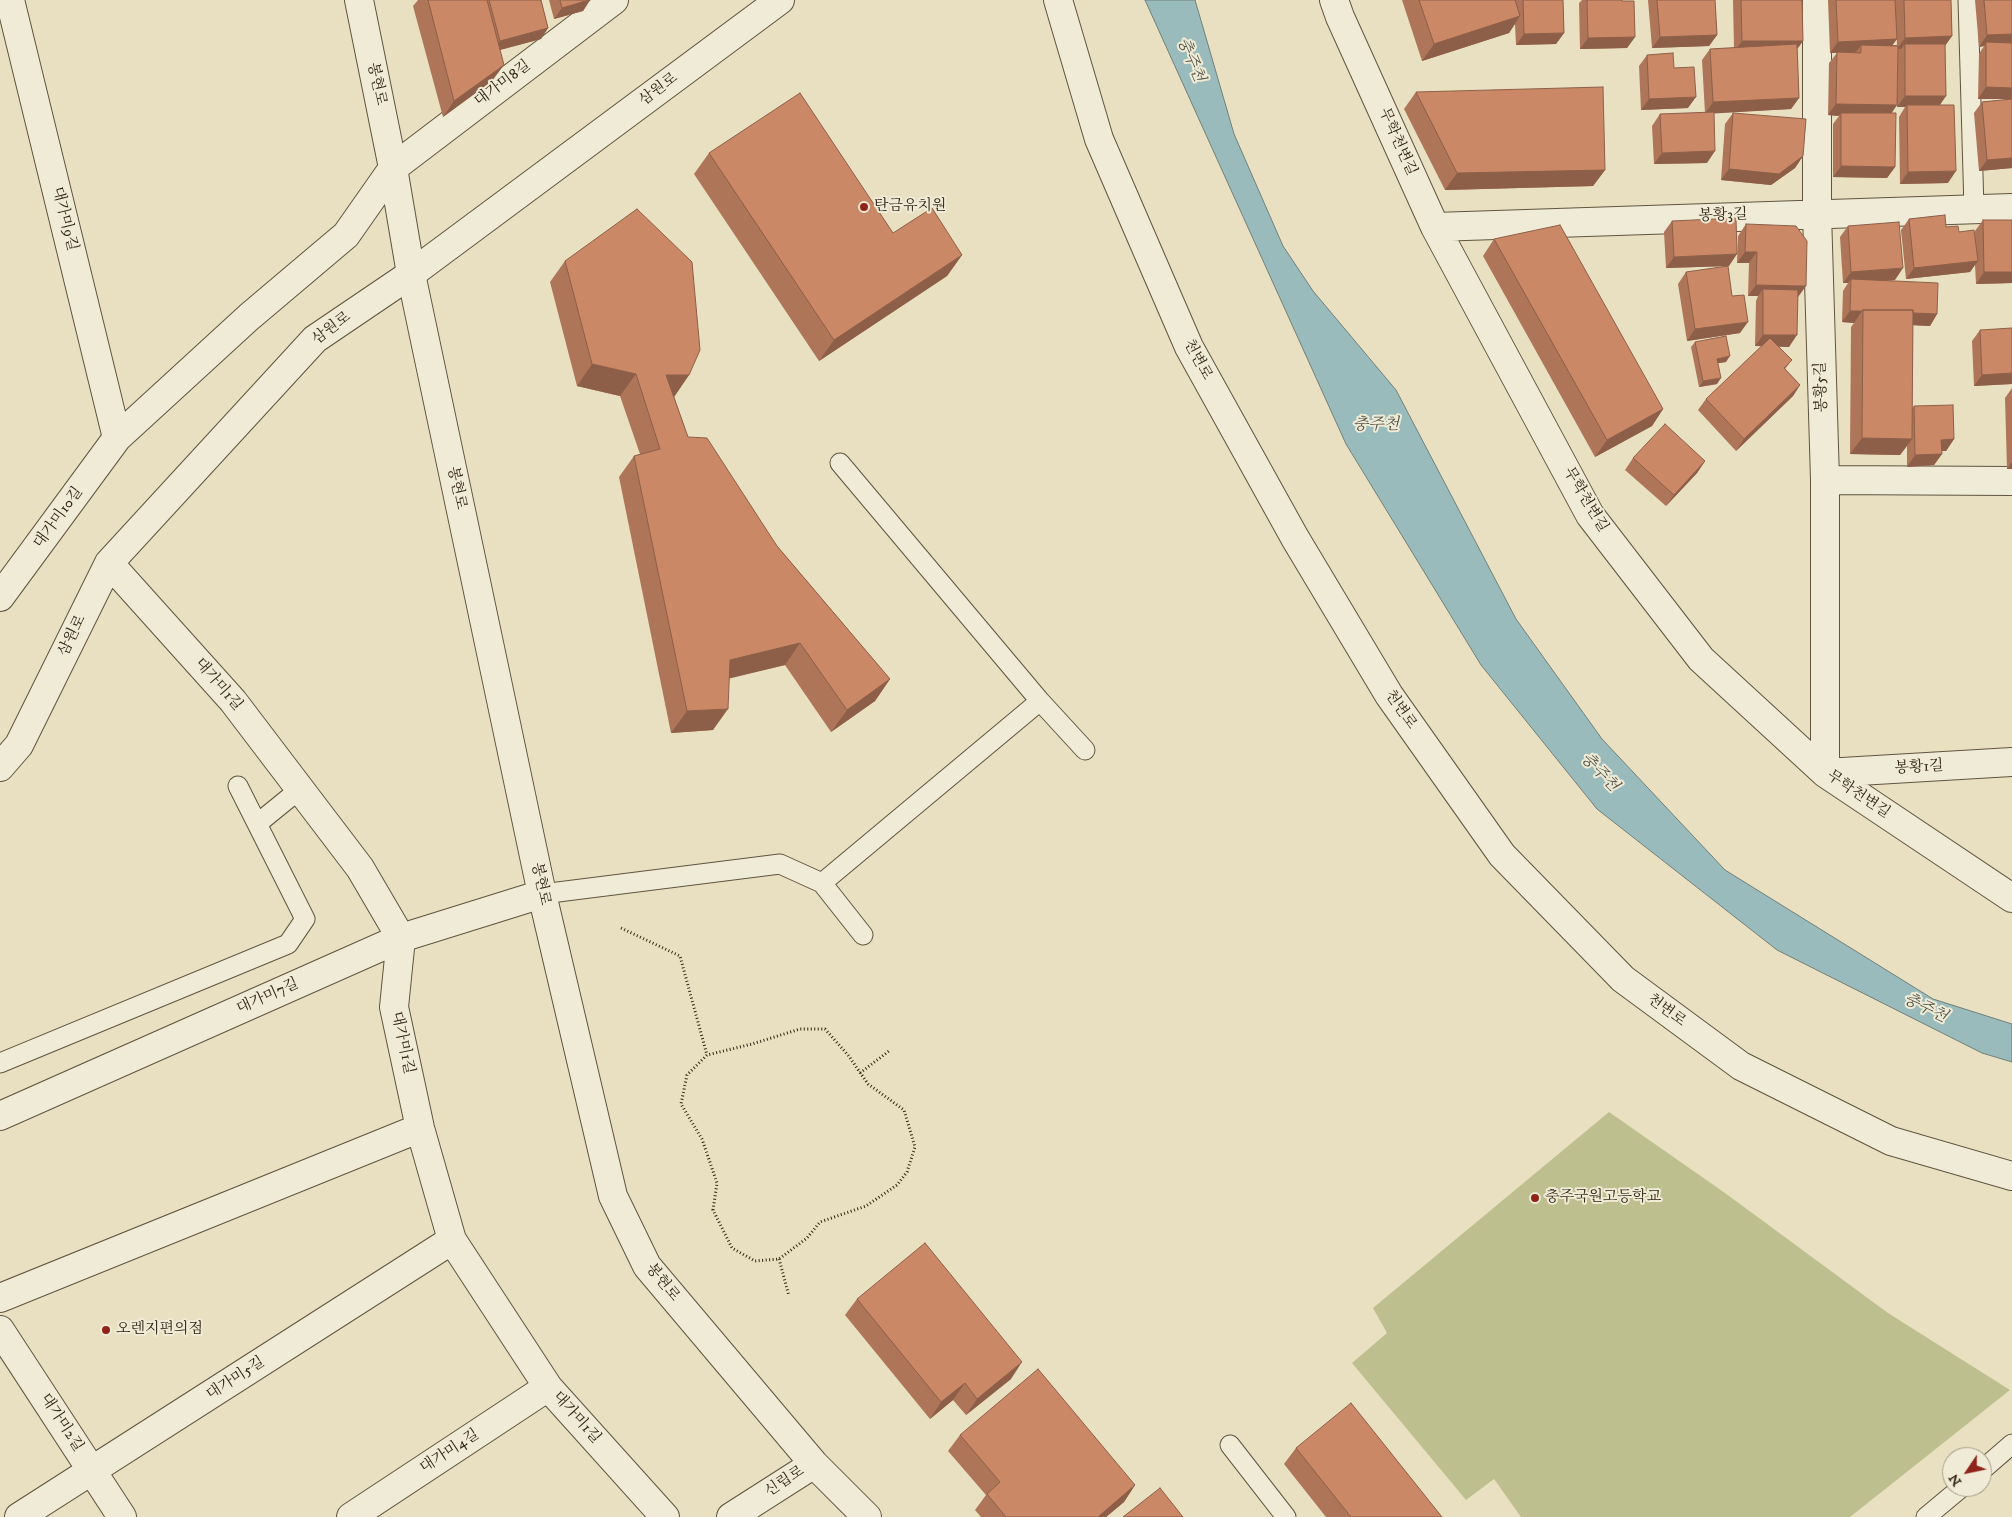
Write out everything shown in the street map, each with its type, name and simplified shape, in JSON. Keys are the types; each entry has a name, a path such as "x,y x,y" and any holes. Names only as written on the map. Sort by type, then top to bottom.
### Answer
{"street":[{"name":"대가미9길","path":"10,0 117,438"},
{"name":"봉현로","path":"359,0 393,168 411,274 542,894 613,1196 647,1266 814,1464 867,1517"},
{"name":"대가미8길","path":"393,168 614,0"},
{"name":"삼원로","path":"0,767 19,745 109,563 315,339 411,274 780,0"},
{"name":"천변로","path":"1058,0 1099,139 1189,348 1295,538 1389,696 1502,855 1623,979 1741,1066 1891,1141 2012,1176"},
{"name":"무학천변길","path":"1334,0 1435,227 1590,515 1701,659 1825,774 2012,898"},
{"name":"봉황5길","path":"1817,0 1817,213 1824,480 1825,774"},
{"path":"117,438 249,317 346,235 393,168"},
{"name":"봉황3길","path":"1435,227 2012,208"},
{"name":"대가미10길","path":"0,597 117,438"},
{"path":"1824,480 2012,482"},
{"name":"대가미1길","path":"109,563 233,701 360,868 401,938 394,1006 420,1128 452,1240 548,1387 665,1517"},
{"name":"봉황1길","path":"1825,774 2012,762"},
{"name":"대가미7길","path":"0,1116 401,938 542,894"},
{"path":"0,1298 420,1128"},
{"name":"대가미5길","path":"19,1517 452,1240"},
{"name":"대가미2길","path":"0,1330 122,1517"},
{"name":"대가미4길","path":"351,1517 548,1387"},
{"name":"신립로","path":"731,1517 814,1464"}],"lane":[{"path":"1968,0 1974,209"},
{"path":"840,463 1040,701 1086,750"},
{"path":"822,883 1040,701"},
{"path":"0,1063 288,944 305,919 238,786"},
{"path":"257,824 300,789"},
{"path":"542,894 780,864 822,883 863,935"},
{"path":"1992,1461 2012,1444"},
{"path":"1230,1445 1286,1517"},
{"path":"1926,1517 1950,1497"}],"path":[{"path":"621,928 680,956 707,1055"},
{"path":"825,1029 860,1072 868,1084 904,1110 915,1147 907,1172 897,1185 866,1206 820,1222 807,1238 779,1259 756,1261 732,1248 713,1210 717,1183 702,1139 681,1104 687,1075 707,1055 800,1030 825,1029"},
{"path":"860,1072 888,1051"},
{"path":"779,1259 788,1296"}],"green space":[{"path":"1609,1112 1725,1193 1888,1313 2010,1390 1850,1517 1521,1517 1494,1479 1466,1500 1352,1363 1387,1333 1373,1308"}],"water":[{"name":"충주천","path":"1145,0 1195,0 1234,134 1283,246 1313,291 1396,390 1516,619 1602,739 1725,870 1933,999 2012,1024 2012,1062 1982,1053 1777,950 1597,809 1481,665 1346,444"}],"building":[{"path":"428,0 487,0 504,65 454,101"},
{"path":"489,0 541,0 548,28 500,41"},
{"path":"560,0 589,0 562,8"},
{"path":"1419,0 1515,0 1520,16 1434,44"},
{"path":"1523,0 1563,0 1564,33 1524,34"},
{"path":"1587,0 1634,1 1635,37 1588,38"},
{"path":"1657,0 1715,0 1717,35 1660,37"},
{"path":"1741,0 1802,0 1803,41 1742,41"},
{"path":"1836,0 1895,0 1897,39 1838,42"},
{"path":"1904,0 1951,0 1952,36 1905,38"},
{"path":"1984,0 2012,0 2012,34 1987,35"},
{"path":"1986,42 2012,43 2012,88 1986,87"},
{"path":"1797,44 1799,98 1713,102 1710,49"},
{"path":"1905,44 1945,44 1946,96 1905,96"},
{"path":"1861,45 1898,46 1897,105 1836,104 1837,52 1861,53"},
{"path":"1673,53 1674,68 1694,67 1696,97 1649,99 1647,55"},
{"path":"1603,87 1605,170 1457,173 1416,92"},
{"name":"탄금유치원","path":"800,93 893,233 932,208 962,255 834,340 709,153"},
{"path":"2012,99 2012,158 1987,160 1982,102"},
{"path":"1907,105 1954,105 1956,171 1908,172"},
{"path":"1714,112 1715,151 1662,153 1660,114"},
{"path":"1733,113 1806,119 1803,156 1779,174 1729,169"},
{"path":"1841,113 1896,113 1895,167 1841,166"},
{"path":"637,209 692,262 700,350 689,375 666,375 688,437 707,438 777,546 890,679 847,710 800,643 730,660 728,709 687,711 634,456 660,449 636,374 592,364 565,261"},
{"path":"1945,215 1946,227 1958,226 1959,232 1974,230 1978,261 1914,268 1909,219"},
{"path":"1736,218 1737,254 1674,257 1672,221"},
{"path":"1983,220 2012,220 2012,272 1984,272"},
{"path":"1899,222 1903,268 1851,272 1848,226"},
{"path":"1746,224 1796,226 1807,241 1806,286 1756,285 1757,252 1745,252"},
{"path":"1560,225 1663,409 1607,440 1494,239"},
{"path":"1728,266 1732,296 1744,295 1748,322 1695,329 1686,272"},
{"path":"1851,279 1938,283 1937,314 1913,313 1913,310 1850,311"},
{"path":"1763,289 1798,290 1797,335 1763,335"},
{"path":"1863,310 1913,310 1912,439 1862,438"},
{"path":"2012,328 2012,373 1982,375 1980,330"},
{"path":"1726,336 1730,356 1717,359 1721,378 1703,381 1695,342"},
{"path":"1770,338 1792,360 1784,368 1800,385 1744,439 1706,399"},
{"path":"1953,405 1954,439 1941,440 1942,454 1915,455 1914,406"},
{"path":"1665,424 1705,461 1674,495 1633,458"},
{"path":"925,1243 1022,1362 977,1399 965,1383 941,1402 857,1299"},
{"path":"1038,1369 1135,1485 1098,1517 1006,1517 987,1494 1000,1482 960,1435"},
{"path":"1351,1403 1442,1517 1351,1517 1296,1448"},
{"path":"1160,1488 1183,1517 1123,1517"}],"place":[{"name":"탄금유치원","path":"864,207"},
{"name":"충주국원고등학교","path":"1535,1198"},
{"name":"오렌지편의점","path":"106,1330"}]}
